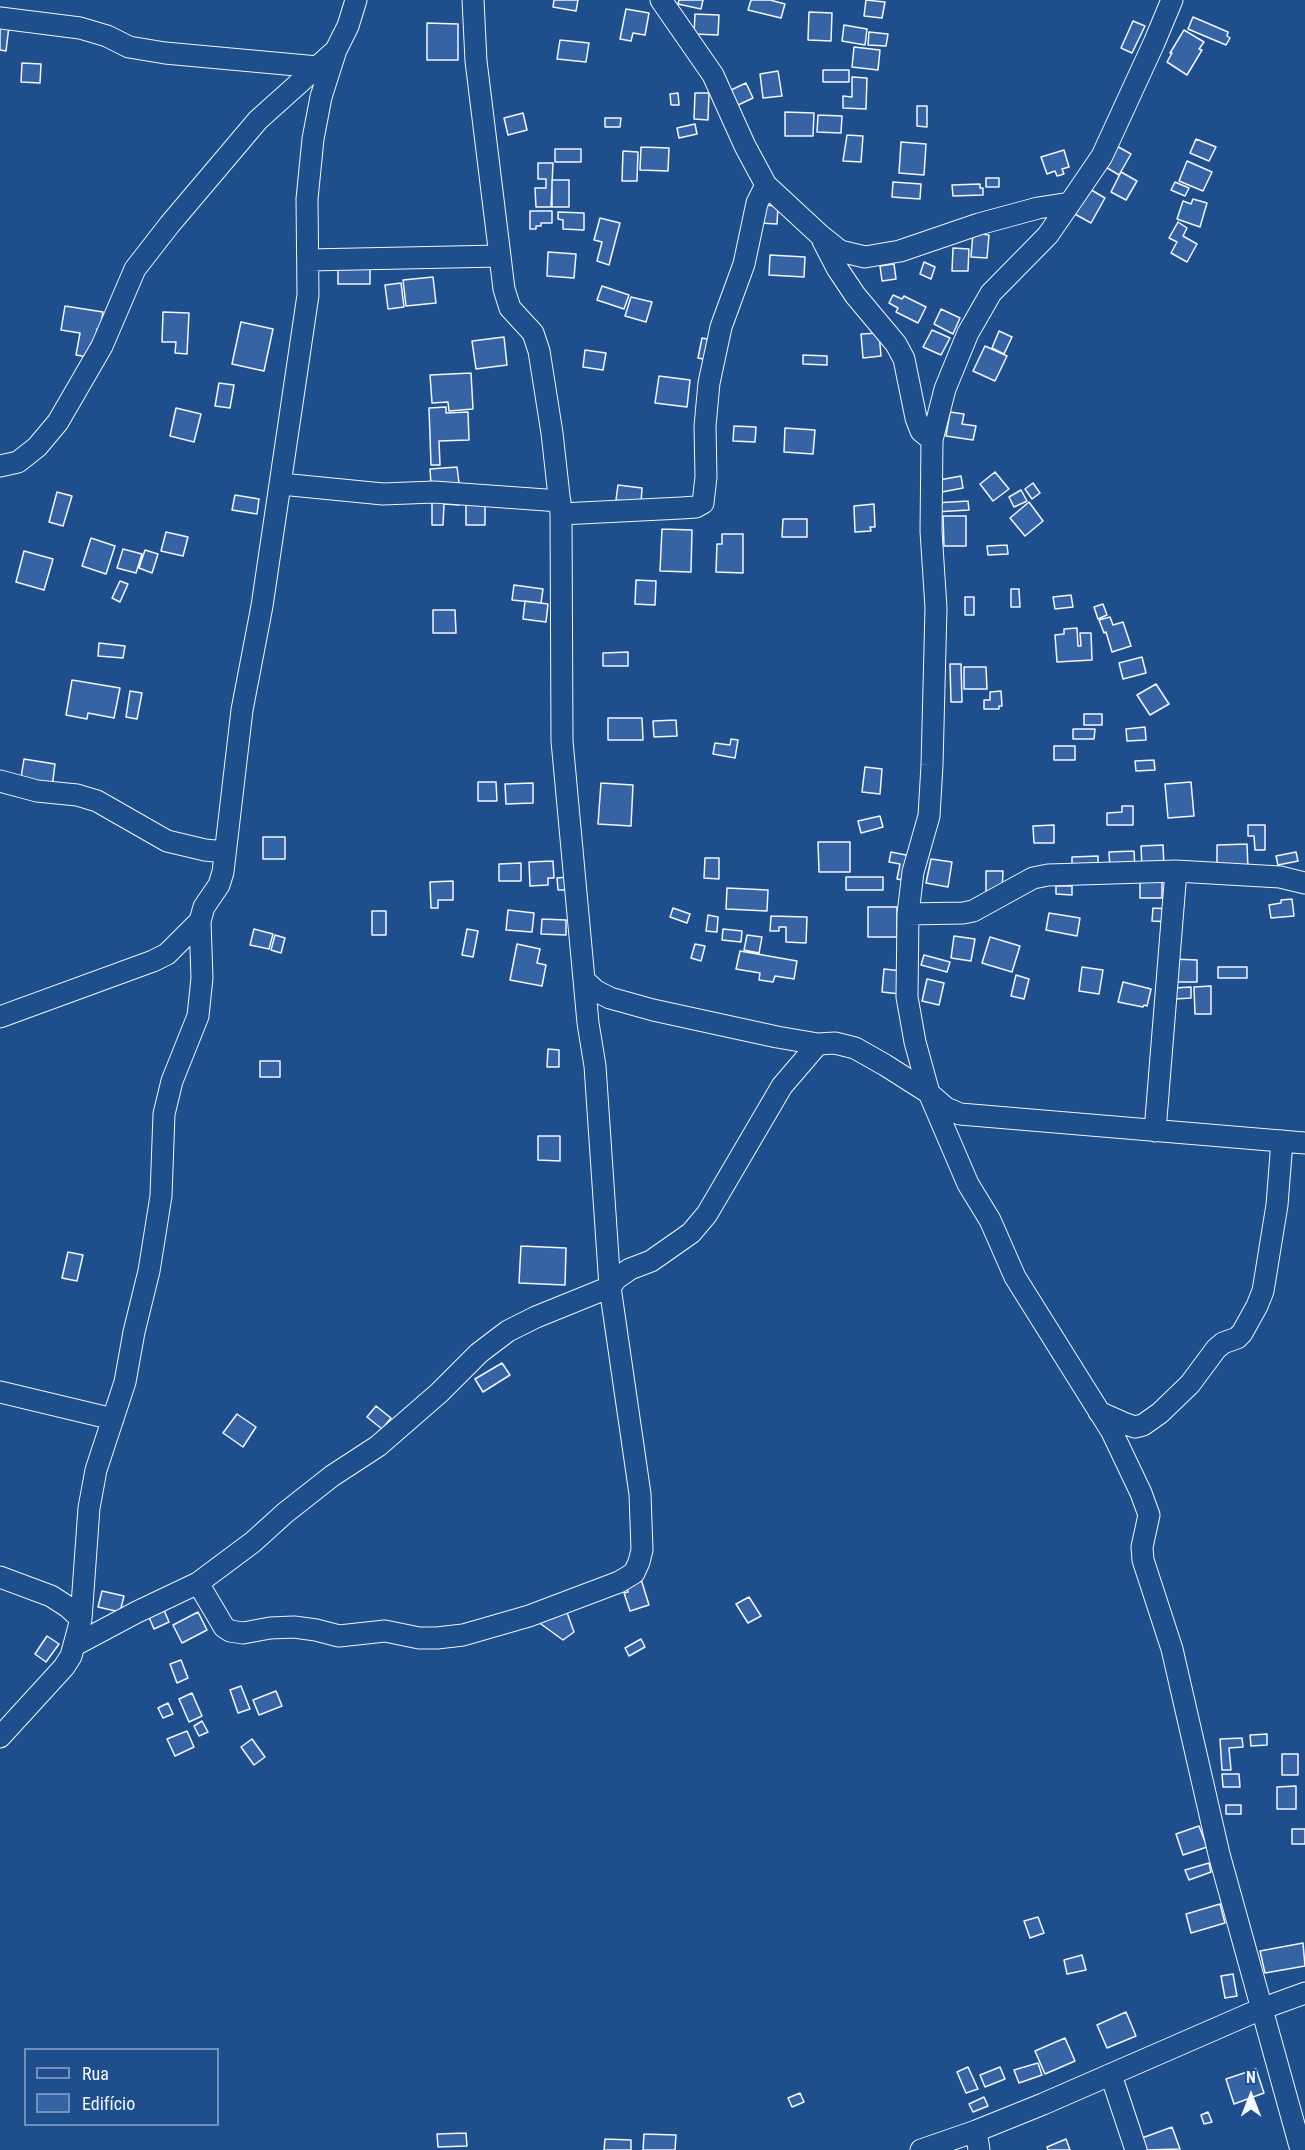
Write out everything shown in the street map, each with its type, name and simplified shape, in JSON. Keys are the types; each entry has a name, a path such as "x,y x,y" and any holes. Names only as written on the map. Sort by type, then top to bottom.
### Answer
{"street":[{"path":"0,1737 64,1667 75,1645 81,1619 88,1508 96,1470 125,1382 149,1271 161,1196 164,1114 172,1081 198,1016 202,978 200,921 204,907 219,885 223,872 242,710 262,606 307,305 309,260 307,199 313,139 321,97 336,50 348,26 356,0"},
{"path":"198,1583 224,1627 243,1634 294,1626 339,1636 385,1631 418,1638 437,1638 463,1635 529,1616 619,1582 634,1573 642,1550 640,1494 610,1287 595,1066 588,1023 562,741 560,507 539,351 533,333 510,308 504,290 476,61 473,0"},
{"path":"661,0 713,75 745,146 766,185 819,235 840,251 865,257 900,251 979,224 1038,208 1070,203"},
{"path":"1172,0 1102,156 1048,235 991,293 968,333 945,389 932,440 930,531 936,608 930,806 914,872 908,914 907,997 915,1042 929,1093 968,1184 990,1220 1016,1277 1099,1412 1121,1453 1149,1515 1142,1547 1143,1560 1172,1649 1219,1854 1301,2150"},
{"path":"0,18 80,28 107,36 129,46 165,52 318,67"},
{"path":"0,466 18,462 37,447 58,422 102,346 135,269 170,224 258,120 336,50"},
{"path":"281,484 383,494 434,492 560,507 681,508 696,507 703,503 706,477 705,426 709,383 721,327 744,264 758,203 766,185"},
{"path":"819,235 837,268 855,294 896,344 904,359 916,418 921,431 932,440"},
{"path":"309,260 500,256"},
{"path":"0,781 37,791 77,795 97,801 167,841 225,852"},
{"path":"908,914 973,911 1033,878 1048,875 1176,871 1280,877 1305,883"},
{"path":"1155,1131 1176,871"},
{"path":"0,1017 153,961 167,954 200,921"},
{"path":"584,980 596,991 610,998 653,1010 720,1026 818,1044 835,1044 855,1048 929,1093 946,1108 960,1113 1305,1143"},
{"path":"75,1645 198,1583 253,1542 332,1476 378,1446 439,1393 479,1353 508,1331 610,1287 617,1278 630,1269 651,1261 691,1233 707,1214 782,1086 818,1044"},
{"path":"1099,1412 1135,1427 1143,1425 1160,1413 1190,1384 1216,1348 1237,1338 1242,1333 1263,1290 1277,1205 1282,1141"},
{"path":"0,1392 113,1419"},
{"path":"0,1577 51,1596 81,1619"},
{"path":"921,2150 977,2140 1111,2074 1261,2008 1305,1993"},
{"path":"1111,2074 1136,2150"}],"building":[{"path":"554,0 578,0 576,11 553,7"},
{"path":"679,0 703,0 701,9 678,4"},
{"path":"751,0 770,0 785,4 781,18 748,10"},
{"path":"866,0 885,2 882,18 864,16"},
{"path":"626,9 649,13 645,35 633,33 631,41 620,39"},
{"path":"809,12 832,13 831,41 808,40"},
{"path":"695,14 719,15 718,35 694,34"},
{"path":"1193,17 1228,32 1227,36 1230,38 1226,45 1188,29"},
{"path":"1133,21 1145,26 1132,53 1121,48"},
{"path":"427,23 458,24 458,60 427,60"},
{"path":"0,25 9,26 6,51 0,50"},
{"path":"844,25 867,29 865,45 842,41"},
{"path":"1184,30 1204,42 1199,49 1202,50 1187,75 1167,62"},
{"path":"869,32 888,34 886,46 868,45"},
{"path":"560,40 589,43 586,62 557,59"},
{"path":"854,47 880,50 878,70 852,67"},
{"path":"22,63 41,64 40,83 21,82"},
{"path":"823,70 849,70 849,82 823,82"},
{"path":"778,71 782,96 763,98 760,74"},
{"path":"852,77 867,78 866,109 843,108 843,96 852,97"},
{"path":"746,83 753,98 738,105 731,90"},
{"path":"678,93 679,105 671,105 670,94"},
{"path":"695,93 709,93 708,120 694,119"},
{"path":"917,106 927,106 927,127 917,126"},
{"path":"785,112 814,113 813,136 785,136"},
{"path":"523,113 527,130 508,135 504,118"},
{"path":"818,115 842,116 841,133 817,132"},
{"path":"605,118 621,118 620,127 605,127"},
{"path":"695,124 697,134 679,138 677,128"},
{"path":"847,135 863,136 861,162 843,161"},
{"path":"1196,139 1216,147 1209,161 1190,153"},
{"path":"901,142 926,144 924,175 899,173"},
{"path":"1115,145 1131,154 1119,175 1104,166"},
{"path":"641,147 669,148 668,171 640,170"},
{"path":"555,149 581,149 581,162 555,162"},
{"path":"1064,150 1069,167 1062,169 1064,174 1057,176 1055,171 1047,174 1041,157"},
{"path":"623,151 638,152 637,181 622,181"},
{"path":"1187,161 1212,172 1203,191 1179,181"},
{"path":"538,163 553,163 551,207 536,207 535,188 546,188 546,179 538,179"},
{"path":"1121,172 1137,181 1126,200 1111,192"},
{"path":"986,178 999,178 999,187 986,187"},
{"path":"552,180 569,180 569,207 552,207"},
{"path":"893,182 921,184 920,199 892,197"},
{"path":"1175,182 1189,188 1185,196 1171,190"},
{"path":"980,184 980,188 983,188 983,195 953,196 952,185"},
{"path":"1088,188 1105,198 1091,223 1073,213"},
{"path":"1193,199 1207,203 1200,227 1177,219 1183,201 1191,204"},
{"path":"761,205 778,206 777,224 760,223"},
{"path":"530,211 552,211 552,223 541,223 541,226 536,226 536,229 530,229"},
{"path":"558,212 584,213 584,230 563,229 563,220 558,219"},
{"path":"600,218 620,223 609,265 597,261 602,242 594,240"},
{"path":"1178,222 1187,228 1183,236 1197,244 1187,262 1171,253 1177,242 1169,238"},
{"path":"973,233 989,235 987,258 971,257"},
{"path":"953,248 969,249 968,271 952,271"},
{"path":"548,252 576,254 574,278 547,276"},
{"path":"770,255 805,257 804,277 769,275"},
{"path":"924,262 935,267 931,279 920,274"},
{"path":"338,263 370,263 370,284 338,284"},
{"path":"894,264 896,279 882,281 880,266"},
{"path":"433,277 436,303 406,306 403,280"},
{"path":"401,283 404,307 388,309 385,285"},
{"path":"602,286 629,295 624,309 597,300"},
{"path":"893,295 902,299 904,296 926,307 918,323 896,312 898,308 889,303"},
{"path":"631,297 652,302 646,322 625,316"},
{"path":"65,306 103,312 100,329 97,329 93,358 76,355 80,333 61,330"},
{"path":"941,309 960,318 953,334 934,324"},
{"path":"163,312 189,313 187,354 175,353 176,342 162,342"},
{"path":"241,322 273,329 264,371 232,364"},
{"path":"932,330 950,338 941,355 923,347"},
{"path":"999,331 1012,337 1004,354 992,348"},
{"path":"879,333 881,356 863,358 861,334"},
{"path":"504,337 507,365 476,369 472,341"},
{"path":"702,338 713,340 708,360 698,358"},
{"path":"985,346 1007,356 995,381 973,371"},
{"path":"585,350 606,353 603,370 583,367"},
{"path":"803,355 827,356 827,365 803,364"},
{"path":"471,373 473,409 449,411 448,402 432,403 430,375"},
{"path":"659,376 690,380 687,407 655,403"},
{"path":"219,383 234,385 230,408 215,406"},
{"path":"446,407 446,413 468,412 469,440 439,441 440,465 431,465 429,408"},
{"path":"176,408 201,414 194,442 170,436"},
{"path":"950,412 964,414 962,424 976,426 973,440 946,436"},
{"path":"734,426 756,427 755,442 733,441"},
{"path":"785,428 815,430 813,454 784,452"},
{"path":"457,467 459,483 431,484 430,469"},
{"path":"995,472 1009,489 993,501 980,484"},
{"path":"961,476 963,488 942,492 939,480"},
{"path":"1033,483 1040,493 1032,499 1025,489"},
{"path":"618,485 642,488 641,503 616,500"},
{"path":"1021,490 1027,501 1014,507 1009,497"},
{"path":"57,492 72,496 63,526 49,522"},
{"path":"235,495 259,499 257,514 232,510"},
{"path":"432,495 460,495 459,505 444,504 443,525 432,525"},
{"path":"466,499 485,499 485,525 466,525"},
{"path":"968,501 969,510 935,512 935,503"},
{"path":"1029,502 1043,521 1025,536 1010,518"},
{"path":"874,504 875,527 870,527 871,531 855,532 854,506"},
{"path":"943,516 966,516 966,546 944,546"},
{"path":"783,519 807,519 807,537 782,537"},
{"path":"662,529 692,530 691,572 660,571"},
{"path":"166,532 188,537 183,556 161,551"},
{"path":"722,534 743,534 743,573 716,572 717,544 722,544"},
{"path":"91,538 115,546 106,574 82,566"},
{"path":"1007,545 1008,554 988,555 987,546"},
{"path":"123,549 142,554 136,573 117,568"},
{"path":"145,550 158,554 152,573 139,568"},
{"path":"24,551 53,559 44,590 16,582"},
{"path":"636,580 656,581 655,605 635,604"},
{"path":"120,581 128,584 120,602 112,598"},
{"path":"514,585 543,589 541,603 512,600"},
{"path":"1011,589 1019,589 1020,607 1011,607"},
{"path":"1071,595 1073,607 1055,609 1053,597"},
{"path":"965,597 974,597 974,615 965,615"},
{"path":"525,601 548,604 546,622 523,619"},
{"path":"1103,604 1107,615 1098,619 1094,607"},
{"path":"433,610 455,610 456,633 433,633"},
{"path":"1110,617 1113,625 1123,622 1131,646 1112,652 1106,632 1104,633 1099,620"},
{"path":"1077,628 1078,646 1081,646 1080,633 1091,633 1092,660 1057,662 1055,635 1064,634 1064,629"},
{"path":"99,643 125,646 123,658 98,656"},
{"path":"628,652 628,666 603,666 603,653"},
{"path":"1142,657 1146,673 1123,679 1119,663"},
{"path":"950,664 961,664 962,702 951,702"},
{"path":"964,667 986,667 987,689 964,689"},
{"path":"72,680 120,688 114,718 88,713 87,719 66,715"},
{"path":"1156,684 1169,704 1150,715 1137,695"},
{"path":"130,691 142,693 137,719 126,717"},
{"path":"1001,691 1002,706 999,706 999,709 984,709 984,700 990,700 990,692"},
{"path":"1084,714 1102,714 1102,725 1084,725"},
{"path":"608,718 642,718 643,740 608,740"},
{"path":"676,720 677,736 654,737 653,721"},
{"path":"1145,727 1146,740 1127,741 1126,729"},
{"path":"1073,729 1095,729 1094,739 1073,739"},
{"path":"731,739 738,740 735,758 713,754 715,743 730,745"},
{"path":"1054,746 1075,746 1075,760 1054,760"},
{"path":"24,759 55,764 52,788 20,784"},
{"path":"1154,760 1155,770 1136,771 1135,761"},
{"path":"865,767 882,769 880,794 862,792"},
{"path":"478,782 496,782 497,801 478,801"},
{"path":"1191,782 1194,816 1168,818 1165,784"},
{"path":"533,783 533,803 506,804 505,784"},
{"path":"601,783 633,785 631,826 598,824"},
{"path":"1122,806 1133,806 1133,825 1107,825 1107,813 1122,812"},
{"path":"880,816 883,827 861,833 858,821"},
{"path":"1054,825 1054,843 1034,843 1033,826"},
{"path":"1248,825 1265,825 1265,850 1255,850 1254,836 1248,836"},
{"path":"263,837 285,837 285,859 263,859"},
{"path":"818,842 850,842 850,872 819,872"},
{"path":"1247,844 1248,869 1217,870 1217,845"},
{"path":"1163,845 1164,867 1142,868 1141,846"},
{"path":"1134,851 1135,868 1110,869 1109,852"},
{"path":"891,852 911,856 907,881 897,879 900,864 889,862"},
{"path":"1296,852 1298,861 1278,865 1276,856"},
{"path":"1098,856 1098,869 1072,870 1072,857"},
{"path":"705,858 719,858 719,879 704,878"},
{"path":"931,859 952,862 948,887 926,883"},
{"path":"553,861 554,878 548,878 548,885 530,886 529,862"},
{"path":"521,863 521,881 499,881 499,864"},
{"path":"986,871 1003,871 1002,891 986,891"},
{"path":"567,877 569,890 558,890 557,878"},
{"path":"846,877 883,877 883,890 846,890"},
{"path":"1140,879 1162,879 1162,898 1140,898"},
{"path":"453,881 453,900 438,900 438,908 431,908 430,882"},
{"path":"1056,886 1072,886 1072,895 1056,894"},
{"path":"727,888 768,890 767,911 726,909"},
{"path":"1292,899 1294,916 1271,918 1269,905 1281,903 1281,900"},
{"path":"868,907 897,907 897,937 868,937"},
{"path":"673,908 690,914 687,923 670,917"},
{"path":"1153,908 1171,909 1170,922 1152,921"},
{"path":"508,910 534,913 532,932 506,930"},
{"path":"372,911 386,911 386,935 372,935"},
{"path":"1049,913 1080,918 1077,936 1046,930"},
{"path":"708,915 718,917 717,932 706,931"},
{"path":"771,916 807,917 806,943 786,942 786,927 779,927 779,931 770,931"},
{"path":"542,919 566,920 566,935 541,934"},
{"path":"254,929 273,934 269,949 250,945"},
{"path":"467,929 478,931 473,957 462,955"},
{"path":"723,929 742,931 741,942 722,940"},
{"path":"275,935 285,938 281,953 271,950"},
{"path":"747,935 762,937 759,953 744,950"},
{"path":"954,936 975,939 971,961 951,958"},
{"path":"990,937 1020,946 1012,972 982,963"},
{"path":"517,944 540,949 537,963 546,965 542,986 510,980"},
{"path":"695,944 705,946 701,961 691,958"},
{"path":"740,951 797,961 794,979 775,976 773,982 759,980 760,973 736,969"},
{"path":"924,955 950,962 947,972 921,965"},
{"path":"1173,959 1197,960 1197,982 1173,982"},
{"path":"1082,967 1103,970 1099,994 1079,991"},
{"path":"1218,967 1247,967 1247,978 1218,978"},
{"path":"884,969 902,971 900,994 882,992"},
{"path":"1016,975 1029,979 1024,999 1011,996"},
{"path":"927,979 944,983 939,1005 922,1001"},
{"path":"1123,982 1151,989 1147,1006 1118,1002"},
{"path":"1211,986 1211,1014 1195,1014 1194,987"},
{"path":"1191,987 1191,998 1174,999 1174,988"},
{"path":"548,1049 559,1050 559,1067 547,1067"},
{"path":"260,1061 280,1061 280,1077 260,1077"},
{"path":"538,1136 560,1136 560,1161 538,1160"},
{"path":"521,1246 566,1248 565,1285 519,1283"},
{"path":"68,1252 83,1255 77,1281 62,1278"},
{"path":"502,1363 510,1375 483,1392 475,1379"},
{"path":"376,1406 391,1418 382,1429 367,1417"},
{"path":"237,1414 256,1427 243,1447 223,1433"},
{"path":"641,1579 649,1605 630,1611 624,1593 628,1592 625,1583"},
{"path":"102,1591 124,1596 120,1612 98,1607"},
{"path":"749,1597 761,1616 748,1623 736,1604"},
{"path":"161,1603 169,1622 154,1629 146,1610"},
{"path":"565,1607 574,1632 563,1640 534,1619"},
{"path":"198,1612 207,1630 182,1643 173,1625"},
{"path":"47,1636 59,1644 46,1662 35,1654"},
{"path":"641,1639 645,1647 629,1656 625,1648"},
{"path":"181,1660 188,1678 177,1683 170,1664"},
{"path":"241,1686 250,1709 238,1713 230,1690"},
{"path":"276,1691 282,1706 259,1715 253,1700"},
{"path":"192,1693 202,1716 189,1722 179,1699"},
{"path":"168,1703 173,1714 163,1718 158,1708"},
{"path":"202,1721 208,1732 199,1736 194,1726"},
{"path":"187,1731 194,1747 175,1756 167,1739"},
{"path":"1267,1734 1267,1745 1251,1746 1250,1735"},
{"path":"1242,1738 1243,1747 1229,1748 1231,1770 1222,1770 1220,1739"},
{"path":"252,1739 265,1757 254,1765 241,1747"},
{"path":"1282,1754 1298,1754 1298,1775 1282,1775"},
{"path":"1222,1774 1239,1774 1240,1787 1223,1787"},
{"path":"1296,1786 1296,1809 1277,1809 1277,1787"},
{"path":"1226,1805 1241,1805 1241,1814 1226,1814"},
{"path":"1199,1826 1207,1847 1183,1855 1176,1834"},
{"path":"1292,1829 1305,1829 1305,1844 1292,1844"},
{"path":"1209,1863 1211,1872 1189,1880 1185,1870"},
{"path":"1220,1904 1225,1923 1191,1933 1186,1914"},
{"path":"1038,1917 1044,1933 1030,1938 1024,1921"},
{"path":"1303,1943 1305,1966 1265,1973 1260,1951"},
{"path":"1082,1955 1086,1970 1067,1974 1064,1960"},
{"path":"1233,1974 1237,1996 1225,1998 1221,1976"},
{"path":"1126,2012 1136,2036 1107,2048 1097,2025"},
{"path":"1065,2038 1075,2061 1045,2074 1035,2051"},
{"path":"1038,2063 1042,2075 1019,2083 1014,2070"},
{"path":"968,2067 978,2089 966,2093 957,2072"},
{"path":"1000,2067 1005,2079 985,2087 980,2075"},
{"path":"1256,2069 1264,2093 1234,2104 1226,2079"},
{"path":"800,2093 804,2102 792,2107 788,2098"},
{"path":"984,2097 988,2106 973,2112 969,2104"},
{"path":"1208,2112 1212,2122 1204,2124 1201,2115"},
{"path":"1172,2127 1180,2149 1146,2150 1142,2138"},
{"path":"466,2133 467,2146 438,2147 437,2134"},
{"path":"644,2134 676,2135 675,2150 643,2150"},
{"path":"605,2139 631,2140 631,2150 604,2150"},
{"path":"1066,2139 1070,2150 1048,2150 1047,2147"}]}
